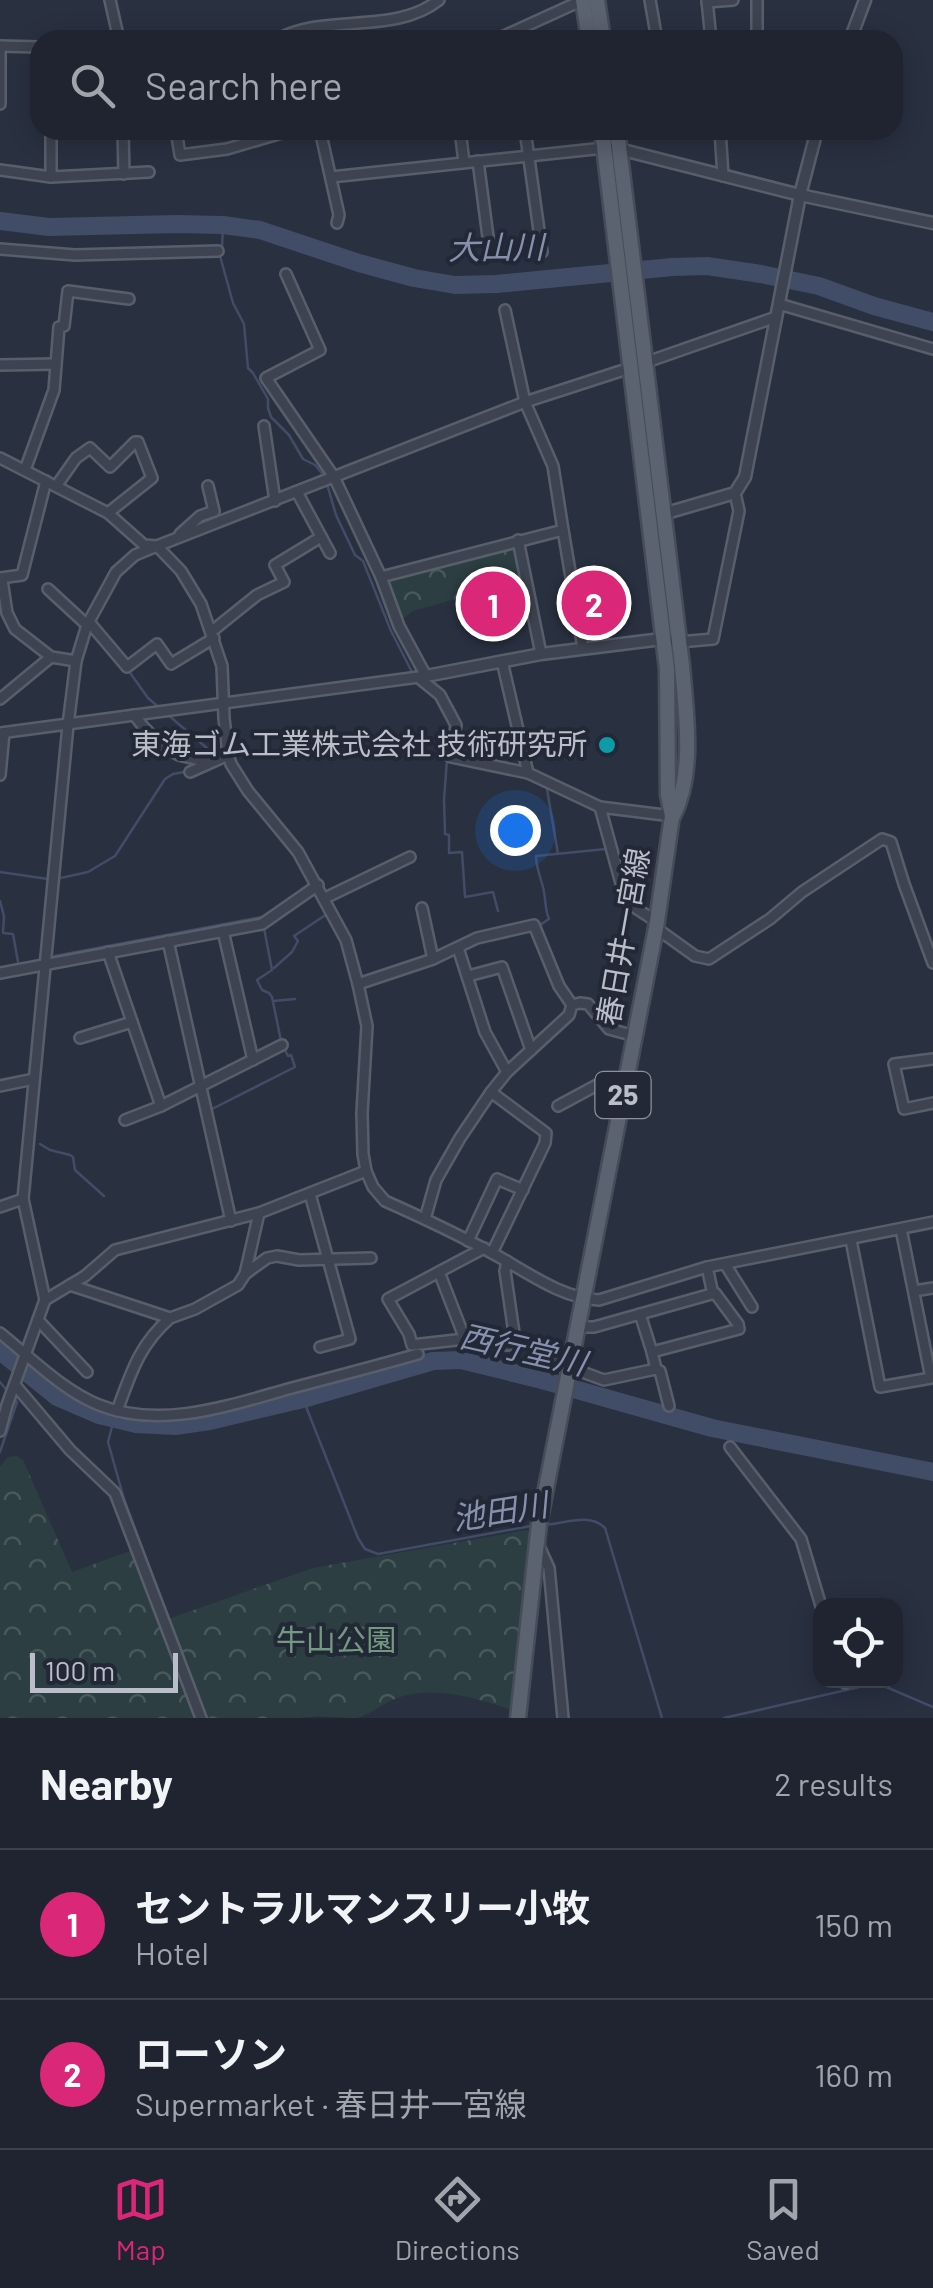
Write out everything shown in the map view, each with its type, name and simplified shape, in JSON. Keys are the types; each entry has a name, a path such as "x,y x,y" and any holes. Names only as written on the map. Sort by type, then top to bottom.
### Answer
{"main road":[{"path":"583,0 588,30"},
{"path":"597,0 602,30"},
{"name":"春日井一宮線","path":"608,140 612,148"},
{"name":"春日井一宮線","path":"518,1718 538,1533 656,925 672,816 668,795 666,669 614,140"},
{"name":"春日井一宮線","path":"637,366 663,514 685,700 682,797 672,816"}],"street":[{"path":"110,0 117,30"},
{"path":"331,30 424,12 439,0"},
{"path":"525,30 583,0"},
{"path":"650,0 655,30"},
{"path":"710,30 707,1 732,0"},
{"path":"756,0 757,30"},
{"path":"854,30 864,0"},
{"path":"0,104 0,46 30,47"},
{"path":"51,140 51,177"},
{"path":"122,140 124,174"},
{"path":"178,140 180,155 255,140"},
{"path":"322,140 339,214 337,222"},
{"path":"461,140 464,162"},
{"path":"527,140 542,252"},
{"path":"721,140 723,176"},
{"path":"0,775 2,733 423,677 584,648 662,639 713,639 739,511 736,494 745,478 811,140"},
{"path":"331,177 612,148 933,223"},
{"path":"478,161 488,236"},
{"path":"0,170 51,177 149,172"},
{"path":"0,248 75,255 218,251"},
{"path":"286,274 320,350 266,378 334,478 423,677 440,695 456,725 450,757 528,774 600,807 672,816"},
{"path":"26,470 54,390 59,327 64,326 68,291 129,299"},
{"path":"0,1432 45,1300 22,1199 76,661 88,624 116,572 135,556 157,546 525,402 637,366 778,306 933,349"},
{"path":"505,310 525,402 553,466 584,648"},
{"path":"0,365 56,364"},
{"path":"264,426 275,500"},
{"path":"76,661 51,658 24,637 10,621 1,579 22,575 52,483 76,458 90,448 110,467 138,442 152,478 108,513"},
{"path":"0,458 108,513 144,545 157,546 193,588 222,666 228,754 248,791 298,852 346,940 367,1026 363,1154 374,1187 386,1201 488,1250 541,1281 582,1299 599,1300 707,1268 933,1222"},
{"path":"176,539 200,516 214,511 208,486"},
{"path":"298,492 330,553"},
{"path":"663,514 736,494"},
{"path":"381,577 563,530"},
{"path":"48,588 127,667 157,644 172,664 257,595 284,582 274,565 321,537"},
{"path":"518,540 541,654"},
{"path":"0,699 51,658"},
{"path":"502,660 528,774"},
{"path":"134,715 168,748 208,763"},
{"path":"190,772 228,754"},
{"path":"600,807 622,887 631,895 634,907 695,956 709,959 882,840 891,842 933,962"},
{"path":"325,898 410,857"},
{"path":"0,973 262,924 318,886"},
{"path":"422,908 434,959"},
{"path":"358,984 434,959 477,938 534,924 559,986 572,1006"},
{"path":"224,931 253,1060"},
{"path":"168,941 231,1222"},
{"path":"458,948 484,1032 507,1072"},
{"path":"108,952 161,1106"},
{"path":"468,976 502,967 531,1050"},
{"path":"425,1219 436,1180 460,1138 507,1072 568,1015 572,1006 588,1004 608,1029 634,1036"},
{"path":"80,1038 132,1022"},
{"path":"125,1120 282,1046"},
{"path":"933,1059 894,1064 904,1109 933,1104"},
{"path":"0,1084 34,1079"},
{"path":"558,1106 597,1085 626,1079"},
{"path":"492,1092 546,1133 545,1143 488,1250 388,1299 412,1345 465,1339 508,1345 515,1340 505,1272 507,1261"},
{"path":"45,1300 116,1250 231,1222 366,1170"},
{"path":"468,1240 497,1179 522,1190"},
{"path":"310,1194 350,1339 320,1347"},
{"path":"0,1207 22,1199"},
{"path":"117,1411 153,1332 170,1318 238,1285 245,1274 259,1213"},
{"path":"851,1240 880,1388 931,1378 929,1349 901,1229"},
{"path":"245,1274 277,1256 288,1260 371,1258"},
{"path":"725,1264 752,1307"},
{"path":"652,1352 739,1329 713,1294 707,1268"},
{"path":"439,1272 465,1339"},
{"path":"70,1285 170,1318"},
{"path":"914,1291 933,1288"},
{"path":"576,1327 594,1328 713,1294"},
{"path":"640,1314 656,1369"},
{"path":"38,1320 88,1372"},
{"path":"0,1333 71,1390 94,1403 117,1411 161,1416 194,1412 418,1354"},
{"path":"539,1356 604,1380 660,1370 669,1406"},
{"path":"15,1385 70,1450 115,1493 201,1718"},
{"path":"0,1395 7,1405"},
{"path":"730,1447 801,1539 819,1598"},
{"path":"538,1533 549,1568 563,1718"}],"green space":[{"path":"516,546 523,580 413,611 401,620 387,580"},
{"name":"牛山公園","path":"8,1457 23,1460 72,1572 133,1550 160,1622 313,1568 531,1532 513,1711 471,1698 426,1693 397,1698 355,1718 0,1718 0,1467"}],"waterway":[{"name":"大山川","path":"0,221 49,227 177,224 260,230 359,263 455,285 707,266 819,286 933,322"},
{"path":"222,248 223,225"},
{"path":"220,256 233,303 244,324 248,368 268,399 271,417 289,435 303,459 325,477 336,515 355,555 363,561 412,672"},
{"path":"128,670 161,709"},
{"path":"167,714 217,754"},
{"path":"447,759 444,800 449,853 462,852 465,897 493,892 498,911"},
{"path":"56,879 88,872 115,856 165,779 184,772"},
{"path":"547,789 558,854"},
{"path":"540,925 549,919 536,856 606,849"},
{"path":"0,872 48,879"},
{"path":"0,901 3,933 13,934 18,962"},
{"path":"274,968 292,952 298,941 294,936 327,914"},
{"path":"55,956 262,920"},
{"path":"264,928 272,970 257,980 272,997 281,1041"},
{"path":"273,1001 295,999"},
{"path":"212,1109 295,1067 284,1048"},
{"path":"40,1144 73,1157 75,1170 104,1196"},
{"name":"西行堂川","path":"0,1351 57,1397 99,1415 136,1424 175,1426 210,1421 433,1361 461,1360 712,1428 933,1472"},
{"path":"0,1382 9,1393"},
{"path":"0,1452 17,1402 14,1399"},
{"name":"池田川","path":"303,1399 365,1549 378,1554 531,1526"},
{"path":"114,1419 108,1442 124,1499 205,1718"},
{"name":"池田川","path":"544,1525 584,1520 605,1528 662,1718"},
{"name":"池田川","path":"724,1718 877,1683 933,1707"}],"place":[{"name":"ローソン","path":"594,603"},
{"name":"セントラルマンスリー小牧","path":"493,604"},
{"name":"東海ゴム工業株式会社 技術研究所","path":"607,745"}]}
